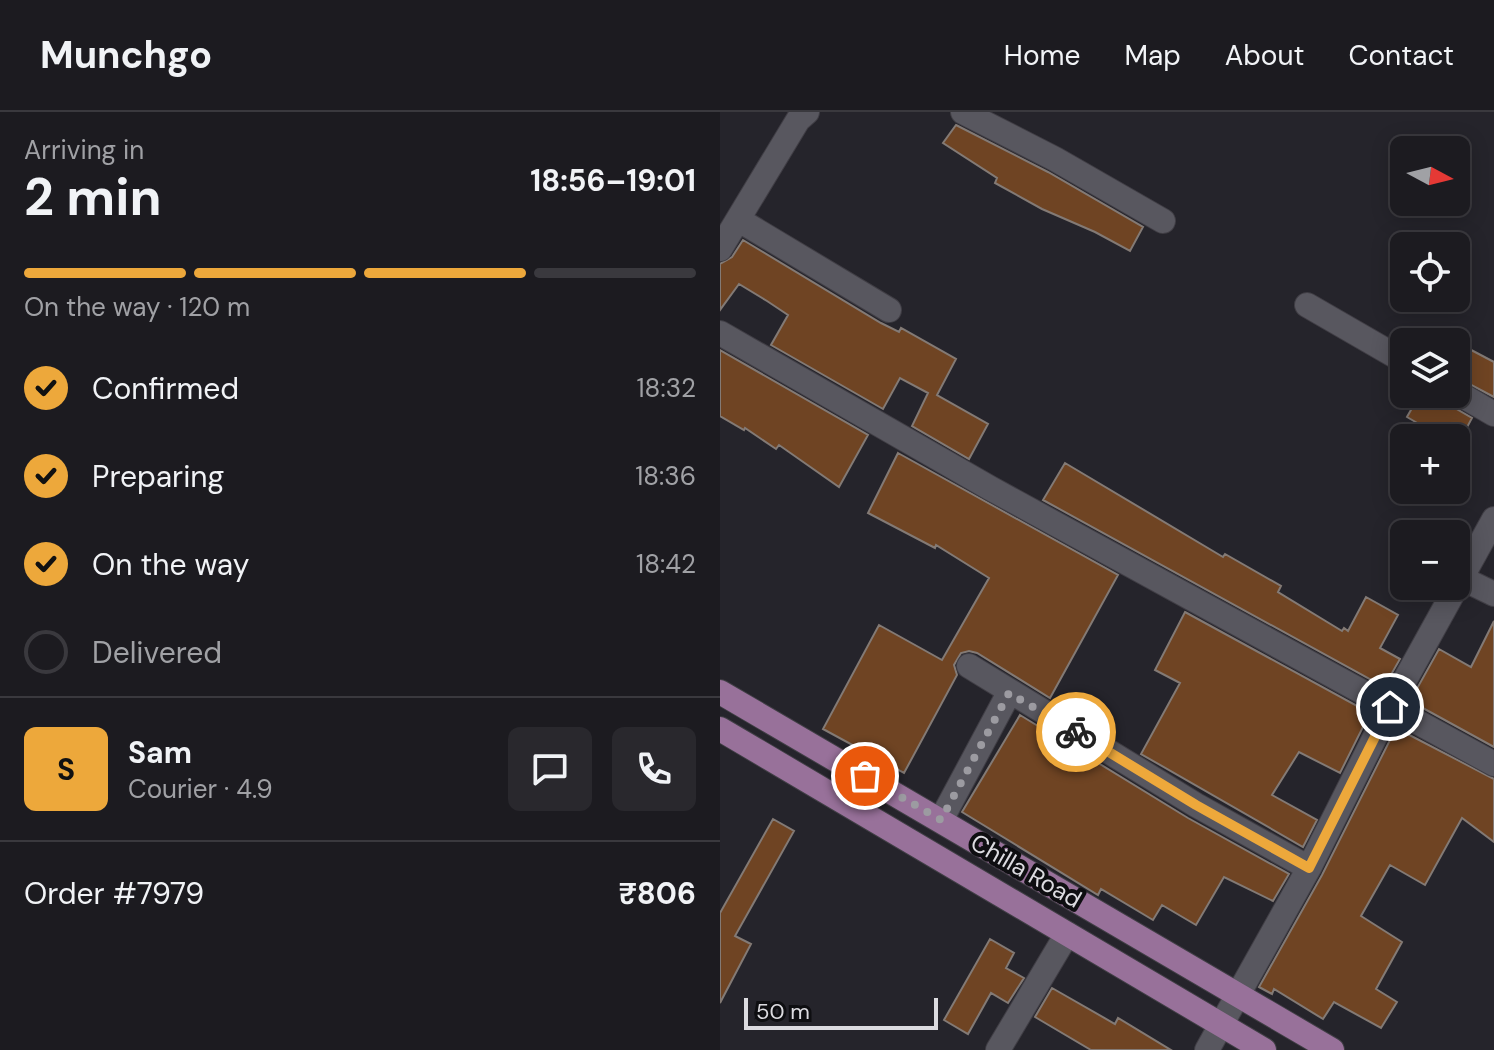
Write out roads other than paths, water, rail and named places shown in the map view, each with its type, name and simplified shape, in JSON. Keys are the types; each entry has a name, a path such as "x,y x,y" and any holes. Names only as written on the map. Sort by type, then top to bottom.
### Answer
{"main road":[{"name":"Chilla Road","path":"720,692 1332,1050"},
{"path":"720,729 1264,1050"}],"street":[{"path":"720,249 791,132 807,112"},
{"path":"963,112 1055,159 1163,221"},
{"path":"739,220 889,310"},
{"path":"1307,305 1390,353"},
{"path":"720,333 990,488 1494,764"},
{"path":"1470,400 1494,414"},
{"path":"1470,562 1494,519"},
{"path":"1470,582 1494,594"},
{"path":"1207,1050 1309,868 1390,707 1449,600"},
{"path":"969,666 1196,805 1309,868"},
{"path":"941,820 1009,693"},
{"path":"998,1050 1067,934"}]}
